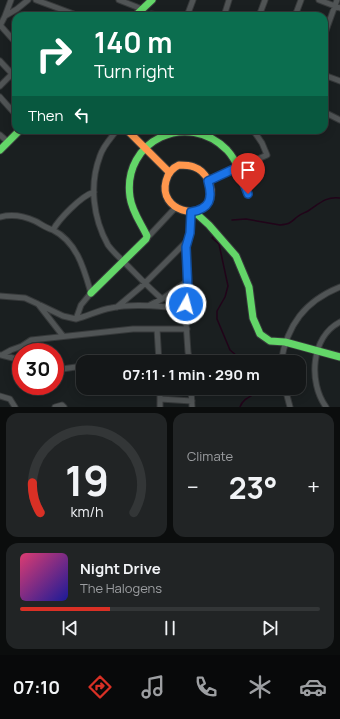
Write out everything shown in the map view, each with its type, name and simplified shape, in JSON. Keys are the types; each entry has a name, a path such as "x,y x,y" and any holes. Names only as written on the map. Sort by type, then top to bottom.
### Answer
{"street":[{"path":"11,0 0,26 12,39"},
{"path":"5,16 28,0"},
{"path":"36,0 64,12"},
{"path":"119,0 141,12"},
{"path":"144,12 152,0"},
{"path":"188,12 193,0"},
{"path":"225,12 229,0"},
{"path":"260,12 265,0"},
{"path":"296,12 301,0"},
{"path":"319,0 338,7"},
{"path":"328,28 338,7 338,0"},
{"path":"0,61 12,71"},
{"path":"0,86 12,76"},
{"path":"328,76 340,81"},
{"path":"0,97 12,110"},
{"path":"328,114 340,120"},
{"path":"0,150 16,134"},
{"path":"113,134 100,155 95,171 95,210 105,238 114,253 162,299"},
{"path":"131,134 169,172"},
{"path":"146,239 147,236 145,231 133,211 129,193 129,183 132,169 144,148 158,139 173,134"},
{"path":"199,134 214,140 227,150 238,167 248,194"},
{"path":"208,181 267,155 262,143 256,134"},
{"path":"0,135 8,142"},
{"path":"191,212 202,209 209,203 211,194 208,181 201,170 191,165 180,165 169,172 165,196 170,203 176,207 198,215 209,225 236,256 250,287 253,318 260,334 270,340 285,342 340,357"},
{"path":"53,230 73,206 90,193 94,192"},
{"path":"76,319 81,305 90,292 124,261 176,207"},
{"path":"189,355 185,308 188,291 186,247 191,212"},
{"path":"0,217 8,215 29,219 53,230 69,242 78,254 85,272 90,292"},
{"path":"117,307 188,240"},
{"path":"148,305 162,299 188,281"},
{"path":"282,355 285,342 298,319 308,306 319,297 340,287"},
{"path":"0,296 25,298 63,316 76,319 109,308 117,307 148,305 185,308"},
{"path":"38,304 63,336"},
{"path":"326,407 320,398 315,384 314,370 318,351 324,335 335,324 340,322"},
{"path":"1,355 22,346 31,340 133,329 187,329"},
{"path":"157,329 159,355"},
{"path":"1,355 12,358"},
{"path":"64,369 76,367"},
{"path":"160,395 160,407"},
{"path":"287,395 290,407"},
{"path":"0,396 10,399 15,407"},
{"path":"160,399 192,404"},
{"path":"55,407 62,405 64,407"}],"waterway":[{"path":"232,220 246,219 280,225 286,224 290,223 299,215 327,199 340,198"},
{"path":"214,236 212,238 219,244 228,286 225,297 217,311 217,319 230,350 236,355"},
{"path":"240,407 244,401 252,395"}],"traffic: fast":[{"path":"139,12 152,0"},
{"path":"0,150 16,134"},
{"path":"91,293 146,239 147,236 131,202 130,177 136,160 147,147 161,137 171,134"},
{"path":"200,134 211,138 227,150 240,171 248,194"},
{"path":"191,212 198,215 209,225 236,256 249,287 253,318 260,334 270,341 285,342 340,357"}],"traffic: slow":[{"path":"131,134 169,172"},
{"path":"179,165 190,166 198,169 208,180 211,190 210,199 205,206 199,210 182,210 174,206 168,200 165,191 166,181 172,169 179,165"}],"route":[{"path":"186,304 188,291 186,247 190,233 191,212 198,211 206,207 209,203 211,194 208,181 238,167 248,194"}]}
